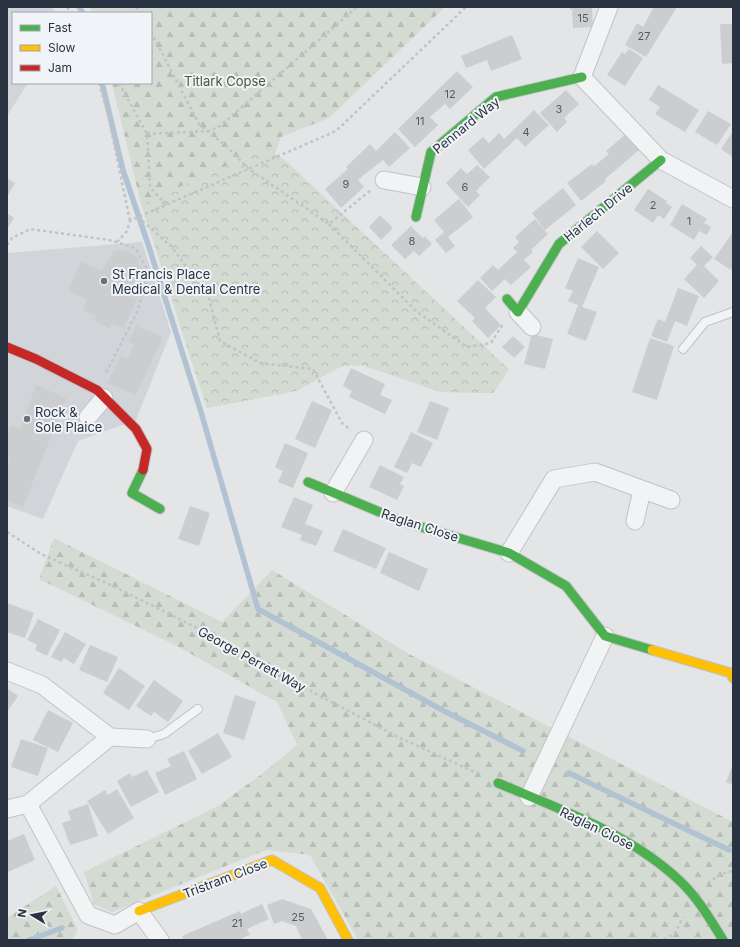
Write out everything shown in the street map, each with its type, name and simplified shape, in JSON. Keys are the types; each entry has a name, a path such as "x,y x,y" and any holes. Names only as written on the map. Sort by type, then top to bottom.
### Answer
{"street":[{"path":"609,7 582,77 661,160 733,199"},
{"name":"Pennard Way","path":"416,217 430,152 496,97 582,77"},
{"name":"Harlech Drive","path":"532,327 512,305 559,244 661,160"},
{"path":"384,180 422,186"},
{"path":"7,347 36,359 101,394 136,429 147,449 144,468 132,493 160,509"},
{"path":"88,417 101,394"},
{"path":"333,493 364,440"},
{"path":"509,553 554,479 595,472 670,500"},
{"name":"Raglan Close","path":"308,482 401,521 509,553 566,586 605,636"},
{"path":"635,521 642,490"},
{"path":"529,797 605,636 732,675"},
{"path":"7,670 42,685 110,737 147,738"},
{"path":"7,809 28,804 110,737"},
{"name":"Raglan Close","path":"498,783 616,835 668,868 693,893 723,938"},
{"name":"Tristram Close","path":"28,804 88,915 115,925 139,911 272,860 320,888 348,940"},
{"path":"139,911 160,940"}],"lane":[{"path":"683,349 705,322 733,312"},
{"path":"147,738 164,734 198,709"}],"path":[{"path":"147,134 209,131 220,126 357,7"},
{"path":"130,221 336,131 466,7"},
{"path":"152,34 199,124 226,146 249,169 329,224 416,311 467,347 491,343"},
{"path":"99,84 108,115 130,221 127,231 118,242"},
{"path":"120,84 147,134 150,188 166,205"},
{"path":"329,224 384,180"},
{"path":"138,217 171,246 209,298 220,341 260,363 313,369 342,423 364,440"},
{"path":"7,245 12,238 30,229 118,242 135,248 149,272 137,312 101,394"},
{"name":"George Perrett Way","path":"7,532 41,554 115,587 205,632 316,694 400,738 498,783"},
{"path":"664,940 675,933 683,919 683,912"}],"shaded area":[{"path":"7,7 52,7 55,12 12,12 12,84 27,84 7,116"},
{"path":"142,242 171,332 136,420 78,441 43,519 7,506 7,253"}],"green space":[{"name":"Titlark Copse","path":"89,7 445,7 329,118 281,137 269,171 509,369 493,393 441,392 362,365 342,366 296,391 207,408 140,200 112,84 152,84 152,12 92,12"},
{"path":"266,148 286,161 509,369 493,393 441,392 362,365 342,366 296,391 207,408 142,204"},
{"path":"54,538 222,622 272,570 409,654 733,822 733,940 358,940 310,855 266,850 112,912 94,904 84,872 218,806 263,773 297,745 277,702 175,645 39,579"},
{"path":"56,886 78,930 72,940 7,940 7,918"}],"building":[{"path":"570,7 594,7 592,9 593,27 573,28 572,9 570,10"},
{"path":"654,7 677,7 646,57 625,45 637,23 643,27"},
{"path":"720,24 733,24 733,63 722,64"},
{"path":"512,35 522,59 491,71 487,60 466,68 461,56"},
{"path":"629,49 643,58 625,86 607,75 622,52 625,54"},
{"path":"457,71 473,87 450,109 445,104 430,117 438,125 415,147 398,129"},
{"path":"658,85 699,110 685,132 655,114 660,107 649,100"},
{"path":"566,90 579,104 564,118 567,122 557,132 540,113"},
{"path":"534,110 549,125 525,147 517,138 484,169 468,150 483,137 489,143 499,133 504,139"},
{"path":"708,111 731,124 717,145 695,132"},
{"path":"733,131 733,157 721,149"},
{"path":"395,132 410,148 389,167 383,160 358,180 364,187 341,208 325,189 348,169 346,167 370,144 376,151"},
{"path":"626,134 639,150 605,179 606,181 581,201 567,183 592,164 594,166 609,154 606,151"},
{"path":"477,165 490,177 476,191 480,195 468,207 446,183 461,168 467,174"},
{"path":"7,178 15,183 7,197"},
{"path":"563,188 576,205 545,230 532,213"},
{"path":"648,189 667,201 666,203 672,207 664,219 658,215 653,223 634,210"},
{"path":"459,199 473,217 448,237 455,246 446,253 435,240 444,232 434,220"},
{"path":"682,204 707,219 704,223 711,227 707,235 699,231 694,240 670,225"},
{"path":"7,213 14,218 7,229"},
{"path":"380,215 393,228 381,240 369,227"},
{"path":"535,219 548,234 531,250 533,252 524,260 531,267 511,285 505,279 492,291 480,278 493,265 498,270 517,252 513,248 519,242 515,237"},
{"path":"411,226 423,238 425,236 432,244 419,256 414,251 405,259 391,245"},
{"path":"597,231 619,253 603,269 581,247"},
{"path":"733,232 733,267 731,270 714,259"},
{"path":"701,246 713,257 704,266 719,281 704,298 684,279 697,265 690,258"},
{"name":"St Francis Place Medical & Dental Centre","path":"124,250 132,253 138,259 140,270 127,296 137,299 124,328 111,323 110,328 94,321 96,316 83,310 87,300 68,291 81,262 102,271 114,251"},
{"path":"578,258 599,267 582,307 597,312 586,341 567,334 578,305 568,301 573,291 565,288"},
{"path":"478,280 496,297 485,308 501,325 488,338 472,321 475,318 457,301"},
{"path":"678,288 699,296 687,326 675,321 667,342 651,336 658,319 665,322"},
{"path":"136,326 163,337 136,395 107,383 121,356 128,359 134,344 128,342"},
{"path":"532,334 553,339 545,369 524,364"},
{"path":"513,336 525,347 514,358 502,347"},
{"path":"650,338 674,346 657,400 632,392"},
{"path":"351,368 385,384 380,395 392,400 385,414 349,397 352,391 343,386"},
{"path":"36,385 66,398 23,507 7,501 7,464 10,458 7,457 7,435 11,425 20,429"},
{"path":"312,401 332,410 315,448 295,439"},
{"path":"430,401 449,408 437,440 417,432"},
{"path":"411,432 433,443 421,467 412,463 407,473 394,467"},
{"path":"285,443 308,453 293,488 278,482 283,471 275,467"},
{"path":"380,465 404,477 400,484 404,486 397,500 369,487"},
{"path":"294,497 313,505 305,524 323,531 316,546 300,540 302,535 281,527"},
{"path":"190,506 210,513 199,546 178,539"},
{"path":"343,529 386,548 376,569 333,551"},
{"path":"389,552 428,569 419,591 380,573"},
{"path":"7,603 34,613 25,638 7,632"},
{"path":"38,619 60,630 47,656 35,650 37,645 27,640"},
{"path":"65,632 86,644 74,664 64,658 61,662 51,657"},
{"path":"90,645 118,657 107,682 79,670"},
{"path":"119,668 145,686 129,710 103,693"},
{"path":"154,680 183,701 168,722 154,712 151,716 136,706"},
{"path":"7,688 18,696 7,712"},
{"path":"235,695 256,702 244,740 223,733"},
{"path":"48,710 73,723 58,752 33,740"},
{"path":"218,733 232,757 202,774 188,751"},
{"path":"21,739 48,748 38,776 11,767"},
{"path":"184,751 197,779 165,795 155,773 171,766 167,759"},
{"path":"733,764 733,785 726,782"},
{"path":"147,770 159,792 131,807 117,781 130,773 132,777"},
{"path":"117,789 134,818 108,834 87,801 105,790 108,795"},
{"path":"88,804 98,836 70,845 62,823 71,820 68,811"},
{"path":"24,834 35,860 8,872 7,841"},
{"path":"282,899 311,909 328,940 302,940 296,926 282,921 274,924 267,905"},
{"path":"262,904 269,919 247,929 250,935 238,940 184,940 182,936 240,911 241,914"}],"waterway":[{"path":"79,7 82,12"},
{"path":"102,84 123,170 201,412 258,609 444,711 523,751"},
{"path":"569,773 729,850"},
{"path":"29,940 62,928"}],"traffic: fast":[{"path":"416,217 431,152 496,97 582,77"},
{"path":"507,299 518,312 559,244 661,160"},
{"path":"143,470 132,493 160,509"},
{"path":"308,482 401,521 509,553 566,586 605,636 652,650"},
{"path":"498,783 594,824 639,849 680,881 703,909 723,940"}],"traffic: slow":[{"path":"652,650 731,673 733,678"},
{"path":"139,911 272,860 320,888 348,940"}],"traffic: jam":[{"path":"7,347 36,359 97,390 136,429 147,449 143,470"}],"place":[{"name":"St Francis Place Medical & Dental Centre","path":"104,281"},
{"name":"Rock & Sole Plaice","path":"27,419"}]}
